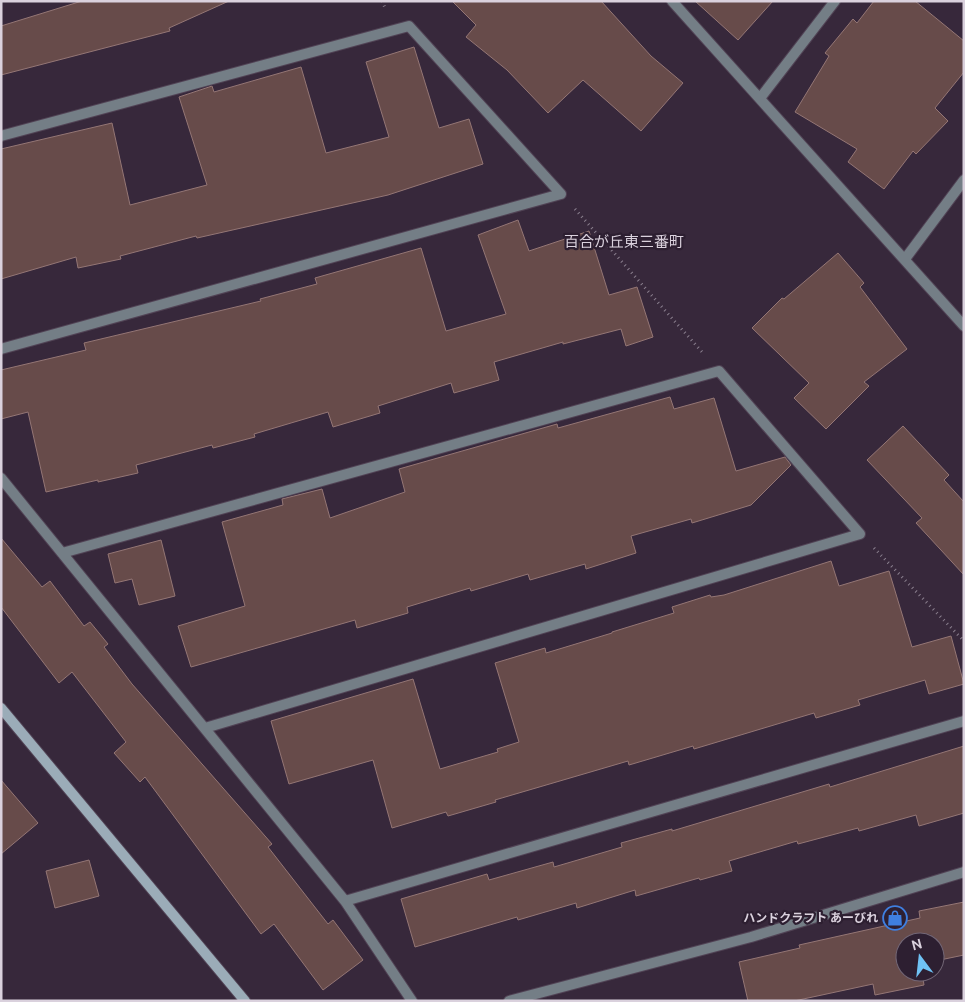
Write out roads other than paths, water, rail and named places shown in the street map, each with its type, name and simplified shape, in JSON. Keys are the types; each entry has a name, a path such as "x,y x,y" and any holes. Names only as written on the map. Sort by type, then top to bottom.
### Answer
{"street":[{"path":"672,1 761,97 964,326"},
{"path":"761,97 835,1"},
{"path":"1,136 409,26 561,194 1,350"},
{"path":"905,259 964,180"},
{"path":"62,553 719,371 860,534 204,728"},
{"path":"1,478 345,901 412,1001"},
{"path":"1,708 245,1001"},
{"path":"345,901 964,721"},
{"path":"509,1001 751,937 964,872"}],"place":[{"name":"ハンドクラフト あーびれ","path":"895,918"}],"district":[{"name":"百合が丘東三番町","path":"624,242"}]}
